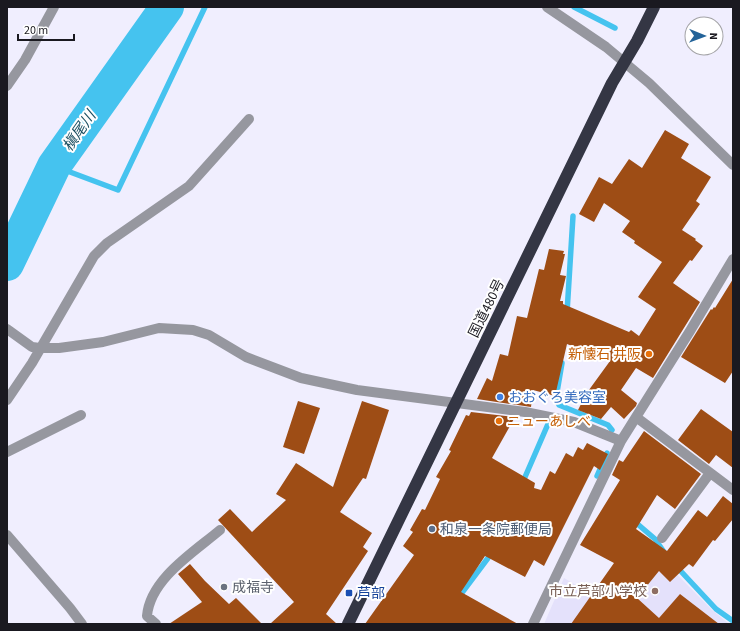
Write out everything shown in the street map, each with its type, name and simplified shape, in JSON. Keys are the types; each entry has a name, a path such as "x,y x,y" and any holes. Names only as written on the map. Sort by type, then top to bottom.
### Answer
{"highway":[{"name":"国道480号","path":"348,624 612,83 654,7"}],"street":[{"path":"7,86 25,60 54,7"},
{"path":"546,7 606,47 649,82 733,165"},
{"path":"7,400 36,348 94,256 107,243 189,186 248,119"},
{"path":"533,624 621,441 690,331 733,258"},
{"path":"7,329 36,348 60,348 103,342 159,328 193,330 209,335 246,357 301,378 357,390 525,412 574,422 621,441"},
{"path":"7,452 81,415"},
{"path":"636,417 733,490"},
{"path":"662,538 710,473"},
{"path":"156,624 147,616 148,606 158,587 171,572 220,530"},
{"path":"7,536 70,608 82,624"}],"shaded area":[{"name":"市立芦部小学校","path":"652,549 712,610 729,624 544,624 564,578 607,603"}],"building":[{"path":"665,130 689,144 681,158 711,177 696,201 700,204 682,230 696,239 695,240 703,246 692,261 690,260 673,283 700,302 653,378 636,368 621,390 637,403 636,406 624,419 611,407 601,419 578,410 586,394 610,361 567,344 555,396 533,390 531,407 477,399 487,378 492,381 500,354 508,356 517,316 527,318 539,269 544,270 549,249 564,251 563,254 565,254 560,275 566,276 560,301 563,301 563,304 629,332 631,330 639,336 656,309 638,297 662,262 634,243 635,241 622,232 630,221 604,203 594,222 579,214 599,177 612,184 629,159 642,168"},
{"path":"733,279 733,371 725,383 681,357 711,309 712,310 714,307 715,308"},
{"path":"298,401 320,408 304,454 283,447"},
{"path":"362,401 389,410 366,479 363,478 340,512 372,533 363,547 368,551 326,614 337,624 270,624 294,602 218,520 230,509 252,532 286,500 276,494 296,463 333,487"},
{"path":"701,409 733,432 733,468 716,455 709,464 678,440"},
{"path":"471,412 515,417 492,458 535,483 534,488 541,490 550,471 555,474 566,453 573,457 578,447 583,450 587,443 608,454 600,470 594,466 544,566 534,560 525,577 485,556 461,592 518,624 365,624 414,555 403,546 413,532 410,530 422,509 425,510 440,479 436,477 451,451 449,450 466,415 469,416"},
{"path":"644,431 701,474 675,509 657,495 636,529 667,551 698,510 707,517 723,496 733,504 733,519 715,541 713,540 693,567 689,564 670,582 659,571 637,598 659,618 680,594 719,624 571,624 614,563 580,545 620,480 612,475 619,460 623,462"},
{"path":"190,564 229,604 236,598 262,624 169,624 202,602 178,574"}],"waterway":[{"name":"槇尾川","path":"7,264 54,166 167,7"},
{"path":"54,166 118,190 205,7"},
{"path":"574,7 615,28"},
{"path":"567,313 573,216"},
{"path":"562,363 556,398 559,405 608,425 612,430"},
{"path":"522,484 548,424"},
{"path":"597,476 607,453"},
{"path":"634,521 655,539 664,552"},
{"path":"458,598 488,558 491,551"},
{"path":"676,566 716,609 733,621"}],"place":[{"name":"新懐石 井阪","path":"649,354"},
{"name":"おおぐろ美容室","path":"500,397"},
{"name":"ニューあしべ","path":"499,421"},
{"name":"和泉一条院郵便局","path":"432,529"},
{"name":"成福寺","path":"224,587"},
{"name":"市立芦部小学校","path":"655,591"},
{"name":"芦部","path":"349,593"}]}
